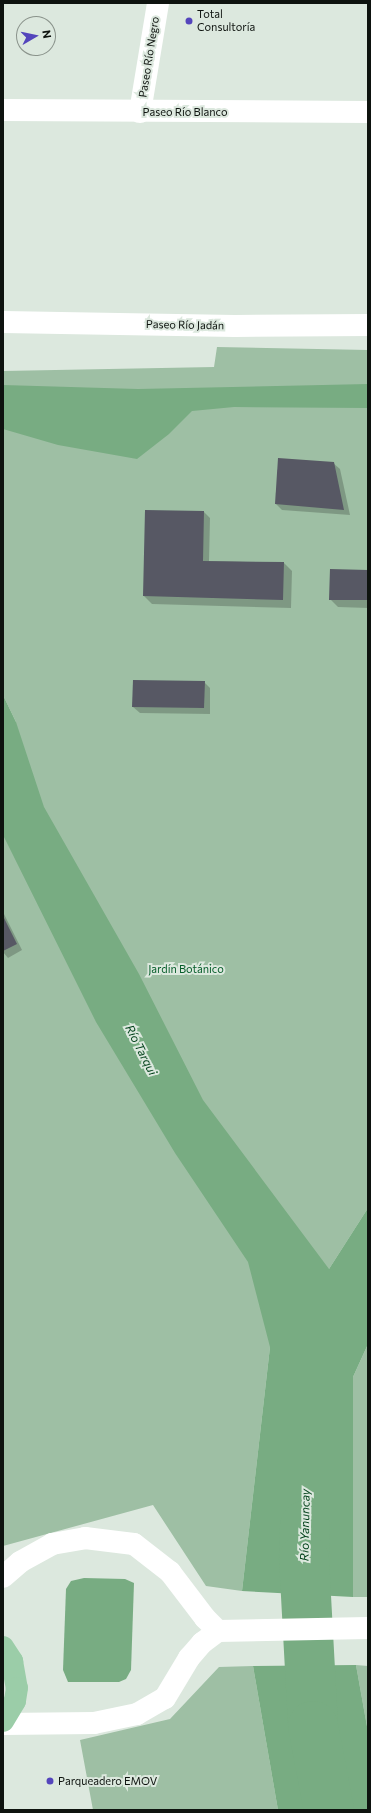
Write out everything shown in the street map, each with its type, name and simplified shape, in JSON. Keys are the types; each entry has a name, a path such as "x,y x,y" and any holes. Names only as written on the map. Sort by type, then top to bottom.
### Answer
{"main road":[{"path":"3,1647 12,1661 17,1688 14,1701 3,1722"}],"street":[{"name":"Paseo Río Negro","path":"140,112 158,3"},
{"name":"Paseo Río Blanco","path":"3,110 140,112 368,112"},
{"name":"Paseo Río Jadán","path":"3,322 235,326 368,325"},
{"path":"3,1577 20,1562 52,1544 86,1538 134,1544 170,1572 204,1618 218,1631"},
{"path":"3,1722 94,1723 137,1714 165,1698 189,1658 202,1643 218,1631 368,1628"}],"green space":[{"name":"Jardín Botánico","path":"217,347 368,350 368,1208 329,1269 270,1347 242,1591 206,1586 153,1505 3,1546 3,730 16,722 3,695 3,371 214,367"},
{"path":"368,1344 368,1597 353,1597 353,1377"},
{"path":"356,1665 368,1666 368,1732"},
{"path":"253,1666 278,1810 93,1810 80,1740 170,1719 219,1667"}],"water":[{"path":"368,384 368,408 234,407 192,411 169,434 137,459 58,445 3,429 3,385 138,389"},
{"name":"Río Tarqui","path":"3,695 16,722 44,807 139,974 203,1100 329,1269 368,1208 368,1344 353,1377 353,1597 242,1591 270,1347 248,1262 175,1153 96,1022 3,835"},
{"path":"84,1578 125,1579 134,1583 131,1670 126,1679 119,1682 68,1682 63,1670 66,1589 71,1581"},
{"path":"356,1665 368,1732 368,1810 278,1810 253,1666"}],"building":[{"path":"278,458 334,462 344,510 275,504"},
{"path":"145,510 204,511 203,561 284,562 283,600 143,596"},
{"path":"330,569 368,570 368,600 329,600"},
{"path":"133,680 205,681 204,708 132,707"},
{"path":"3,916 17,944 3,951"}],"waterway":[{"name":"Río Yanuncay","path":"305,1526 304,1559 313,1726 329,1810"}],"place":[{"name":"Total Consultoría","path":"189,21"},
{"name":"Parqueadero EMOV","path":"50,1781"}]}
